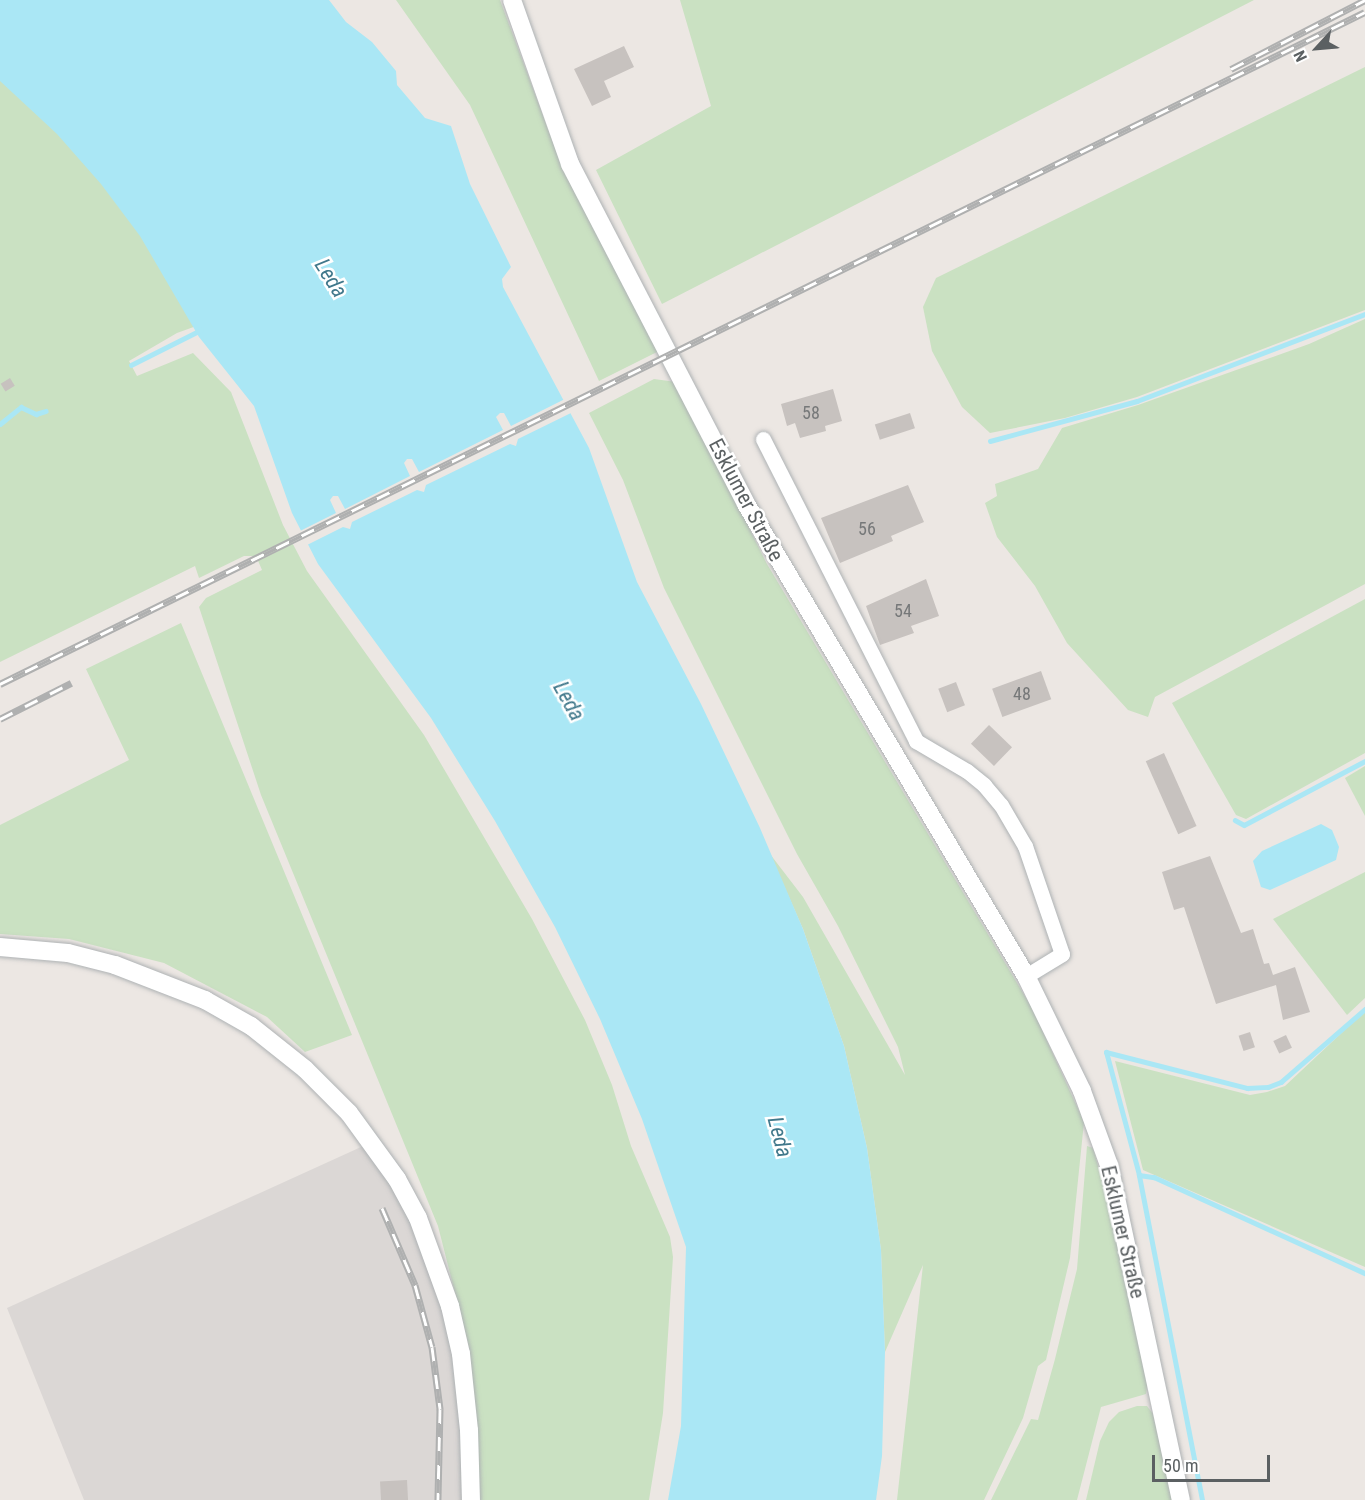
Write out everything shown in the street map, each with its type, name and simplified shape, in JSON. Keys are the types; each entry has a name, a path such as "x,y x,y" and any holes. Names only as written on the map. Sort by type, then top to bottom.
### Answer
{"street":[{"name":"Esklumer Straße","path":"512,0 570,164 746,504 1026,976 1082,1091 1109,1165 1181,1500"},
{"name":"Esklumer Straße","path":"764,439 916,741 968,771 984,785 1001,805 1025,846 1062,954 1026,976"},
{"path":"0,947 68,953 115,965 205,1000 251,1026 305,1069 349,1113 397,1179 418,1218 450,1306 461,1354 469,1430 471,1500"}],"shaded area":[{"path":"372,1142 397,1179 450,1306 471,1500 84,1500 7,1308"}],"green space":[{"path":"396,0 500,0 552,140 659,351 599,381 470,105"},
{"path":"680,0 1254,0 662,304 596,170 711,106"},
{"path":"0,49 213,320 177,333 129,361 137,376 193,353 231,392 283,525 307,571 424,735 532,919 585,1020 612,1085 631,1146 670,1237 673,1257 663,1413 649,1500 471,1500 470,1352 438,1226 261,795 199,607 206,598 262,570 256,556 244,556 199,578 195,566 0,662"},
{"path":"1365,67 1365,310 1137,397 1065,418 990,433 962,407 932,351 923,307 936,278"},
{"path":"1365,319 1365,584 1155,697 1148,717 1128,710 1067,643 1035,586 997,537 985,503 997,496 995,484 1038,469 1062,428 1138,405 1309,344"},
{"path":"654,379 676,382 767,564 1032,1008 1084,1122 1070,1258 1046,1360 1038,1366 1023,1418 984,1500 897,1500 923,1265 885,1352 881,1250 867,1148 844,1046 803,929 770,854 803,897 905,1075 898,1047 838,926 797,854 664,588 623,480 589,413"},
{"path":"1365,599 1365,753 1246,819 1236,815 1172,703"},
{"path":"181,623 352,1035 305,1052 267,1017 164,963 69,939 0,934 0,825 129,760 86,669"},
{"path":"1365,766 1365,816 1345,778"},
{"path":"1365,872 1365,998 1347,1015 1273,919"},
{"path":"1365,1011 1365,1267 1143,1170 1115,1061 1250,1095 1267,1092 1285,1086"},
{"path":"1087,1146 1093,1148 1119,1241 1148,1380 1146,1394 1101,1407 1077,1500 991,1500 1031,1419 1038,1420 1055,1359 1077,1269"},
{"path":"1137,1406 1147,1406 1153,1414 1173,1500 1086,1500 1100,1441 1109,1422 1119,1412"}],"water":[{"name":"Leda","path":"0,0 329,0 346,22 372,42 396,71 397,85 425,118 451,126 470,184 511,267 502,279 503,287 589,448 637,582 701,704 760,828 803,929 844,1046 867,1148 881,1250 885,1352 882,1456 876,1500 668,1500 681,1426 686,1247 642,1119 600,1019 555,927 495,821 431,718 318,564 292,513 254,406 199,337 140,236 101,184 57,134 0,81"},
{"path":"1321,824 1332,830 1339,847 1336,860 1270,890 1261,887 1253,861 1262,851"}],"pier":[{"path":"567,398 573,412 518,439 516,446 510,444 426,485 424,492 417,490 352,522 350,529 343,527 305,546 298,532 336,513 330,500 333,496 338,496 345,509 410,476 404,463 407,459 412,459 419,472 503,430 496,417 500,413 504,413 511,426"}],"building":[{"path":"624,46 634,67 604,81 611,97 592,106 574,69"},
{"path":"10,378 15,386 5,391 1,384"},
{"path":"833,389 842,421 825,426 826,431 800,438 795,423 787,426 781,404"},
{"path":"910,413 915,428 880,440 875,424"},
{"path":"908,485 924,522 891,536 893,541 840,563 821,518"},
{"path":"926,579 939,616 911,626 914,633 880,645 866,606"},
{"path":"1041,671 1051,699 1002,717 992,689"},
{"path":"956,682 965,705 947,712 938,689"},
{"path":"989,725 1012,747 994,766 971,744"},
{"path":"1164,753 1197,826 1178,834 1146,761"},
{"path":"1210,856 1241,933 1253,929 1264,964 1269,963 1273,975 1295,967 1310,1012 1283,1020 1276,985 1216,1004 1184,907 1174,910 1162,872"},
{"path":"1250,1032 1255,1047 1244,1051 1239,1036"},
{"path":"1286,1035 1292,1048 1279,1054 1273,1041"},
{"path":"407,1480 408,1500 381,1500 380,1481"}],"waterway":[{"path":"990,441 1137,401 1365,314"},
{"path":"131,365 201,330"},
{"path":"0,424 21,407 36,414 46,411"},
{"path":"1235,820 1244,825 1365,761"},
{"path":"1202,1500 1139,1175 1106,1052 1247,1088 1268,1087 1281,1082 1365,1009"},
{"path":"1139,1175 1154,1177 1365,1273"}],"railway":[{"path":"1231,69 1365,0"},
{"path":"0,684 1365,12"},
{"path":"0,719 71,683"},
{"path":"382,1208 415,1285 432,1347 440,1409 438,1500"}]}
